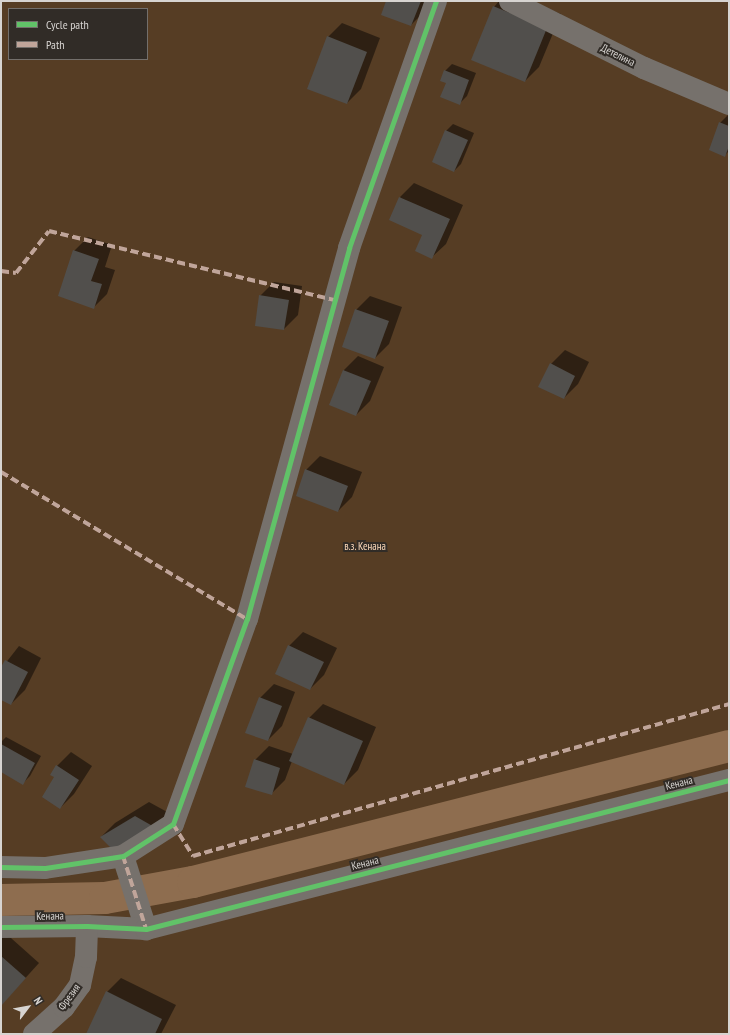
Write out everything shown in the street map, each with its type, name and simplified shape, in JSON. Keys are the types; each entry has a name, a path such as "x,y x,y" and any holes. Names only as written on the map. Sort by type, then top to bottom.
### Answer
{"street":[{"path":"1,867 45,868 123,856 173,824 247,619 348,248 436,1"},
{"name":"Детелина","path":"510,1 644,68 729,104"},
{"name":"Кенана","path":"1,927 87,926 146,929 729,780"},
{"path":"123,856 146,929"},
{"name":"Фрезия","path":"34,1034 64,1007 80,985 86,957 87,926"}],"green space":[{"name":"в.з. Кенана","path":"1,1 729,1 729,1034 1,1034"}],"building":[{"path":"386,1 421,1 411,26 381,15"},
{"path":"493,6 547,28 525,82 471,60"},
{"path":"327,36 367,52 347,104 307,89"},
{"path":"444,70 469,80 460,105 440,97 446,83 440,81"},
{"path":"719,122 729,126 729,146 725,157 709,150"},
{"path":"445,130 468,140 454,172 432,162"},
{"path":"399,197 450,219 432,259 415,251 422,235 389,220"},
{"path":"73,250 99,259 91,281 102,284 94,309 58,296"},
{"path":"259,295 289,300 284,330 255,326"},
{"path":"355,309 389,321 375,359 342,347"},
{"path":"550,363 575,376 564,399 538,387"},
{"path":"343,370 371,381 356,416 329,405"},
{"path":"305,469 348,486 338,512 296,496"},
{"path":"288,645 324,662 310,690 275,674"},
{"path":"5,660 28,672 11,705 1,700 1,667"},
{"path":"259,697 282,706 268,741 245,733"},
{"path":"308,717 363,741 344,785 289,761"},
{"path":"1,744 35,763 23,785 1,772"},
{"path":"254,759 280,768 272,795 245,787"},
{"path":"56,765 79,780 60,809 42,797 54,777 50,775"},
{"path":"135,816 156,828 115,852 100,837"},
{"path":"1,956 26,978 1,1006"},
{"path":"106,991 162,1019 155,1034 86,1034"}],"waterway":[{"path":"1,900 105,898 193,882 729,746"}],"marked path":[{"path":"1,271 16,273 49,231 335,300"},
{"path":"1,472 247,619"},
{"path":"173,824 193,856 729,704"},
{"path":"123,856 146,929"}],"cycle path":[{"path":"1,867 45,868 123,856 173,824 247,619 349,248 436,1"},
{"path":"1,927 87,926 146,929 729,780"}]}
